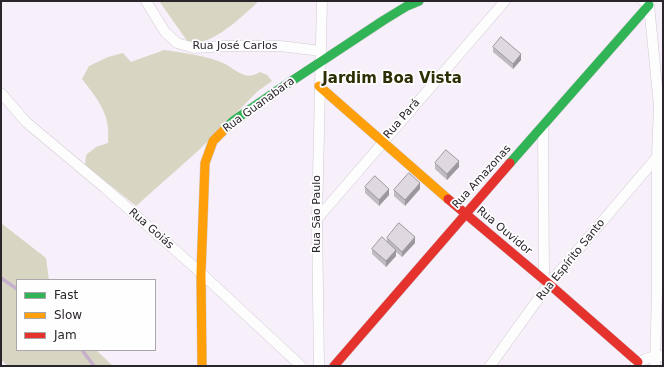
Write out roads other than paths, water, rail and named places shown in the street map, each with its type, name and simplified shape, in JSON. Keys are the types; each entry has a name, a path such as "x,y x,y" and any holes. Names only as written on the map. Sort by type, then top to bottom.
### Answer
{"street":[{"name":"Rua José Carlos","path":"146,1 165,32 177,43 194,48 226,46 280,46 321,51"},
{"name":"Rua São Paulo","path":"319,366 317,219 322,1"},
{"name":"Rua Guanabara","path":"202,366 201,273 205,163 213,141 233,121 278,90 395,13 419,1"},
{"name":"Rua Pará","path":"317,219 505,1"},
{"path":"637,364 658,359 657,157 661,106 646,3"},
{"name":"Rua Amazonas","path":"334,366 465,214 544,127 646,3"},
{"name":"Rua Ouvidor","path":"319,86 465,214 547,282 637,364"},
{"name":"Rua Goiás","path":"1,94 30,126 105,188 201,273 301,366"},
{"path":"544,127 547,282"},
{"name":"Rua Espírito Santo","path":"490,366 547,282 657,157"}],"waterway":[{"path":"1,278 16,288"},
{"path":"83,351 94,366"}],"district":[{"name":"Jardim Boa Vista","path":"392,79"}]}
